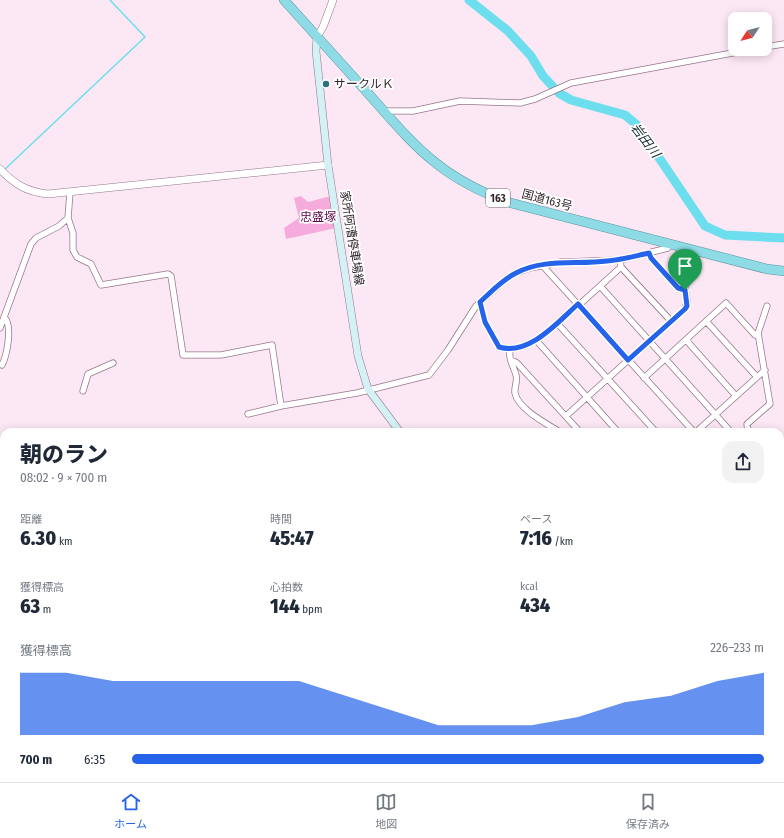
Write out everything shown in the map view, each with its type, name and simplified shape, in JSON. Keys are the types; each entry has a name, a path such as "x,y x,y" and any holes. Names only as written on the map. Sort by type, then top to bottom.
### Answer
{"highway":[{"name":"国道163号","path":"285,1 409,141 433,162 462,182 477,190 511,203 674,245 784,271"}],"main road":[{"name":"家所阿漕停車場線","path":"317,37 316,51 328,165 358,356 368,389 397,428"}],"street":[{"path":"317,37 323,27 333,0"},
{"path":"772,46 784,44"},
{"path":"385,113 388,111 413,111 460,101 520,103 548,93 564,85 728,54"},
{"path":"0,169 11,181 29,191 48,194 328,165"},
{"path":"70,192 68,218 73,233 75,254 91,264 101,285 168,274 171,276 183,355 221,355 272,345 281,406"},
{"path":"0,328 32,244 40,236 59,226 68,218"},
{"path":"248,414 281,406 357,393 368,389 429,375 480,302 506,279 516,273 542,265 561,262 620,260 668,248 674,245 685,290 687,306 566,416"},
{"path":"649,253 651,258 678,288 685,290"},
{"path":"620,260 621,267 671,321"},
{"path":"542,265 691,428"},
{"path":"480,302 485,322 499,347 510,351 536,340 621,267"},
{"path":"600,286 728,428"},
{"path":"644,378 726,303 755,335 758,336"},
{"path":"748,428 747,424 770,404 758,336 761,320 767,306"},
{"path":"2,365 7,352 8,340 7,320 4,317"},
{"path":"706,322 757,377"},
{"path":"557,323 652,428"},
{"path":"536,340 614,428"},
{"path":"686,340 736,396"},
{"path":"510,351 511,360 517,377 514,388 518,400 536,417 554,428"},
{"path":"511,360 517,362 576,428"},
{"path":"83,391 88,374 112,363"},
{"path":"700,428 765,370"}],"green space":[{"name":"忠盛塚","path":"301,196 308,202 331,196 336,228 286,239 284,228 299,218 294,198"}],"waterway":[{"path":"4,170 145,37 110,0"},
{"name":"岩田川","path":"469,0 508,31 531,56 543,76 559,93 571,100 625,115 637,125 705,226 725,235 784,238"}],"place":[{"name":"サークルＫ","path":"326,84"}],"route":[{"path":"649,253 651,258 678,288 685,290 687,306 685,309 628,360 578,304 536,340 510,351 499,347 485,322 480,302 506,279 516,273 530,268 561,262 606,262 649,253"}]}
